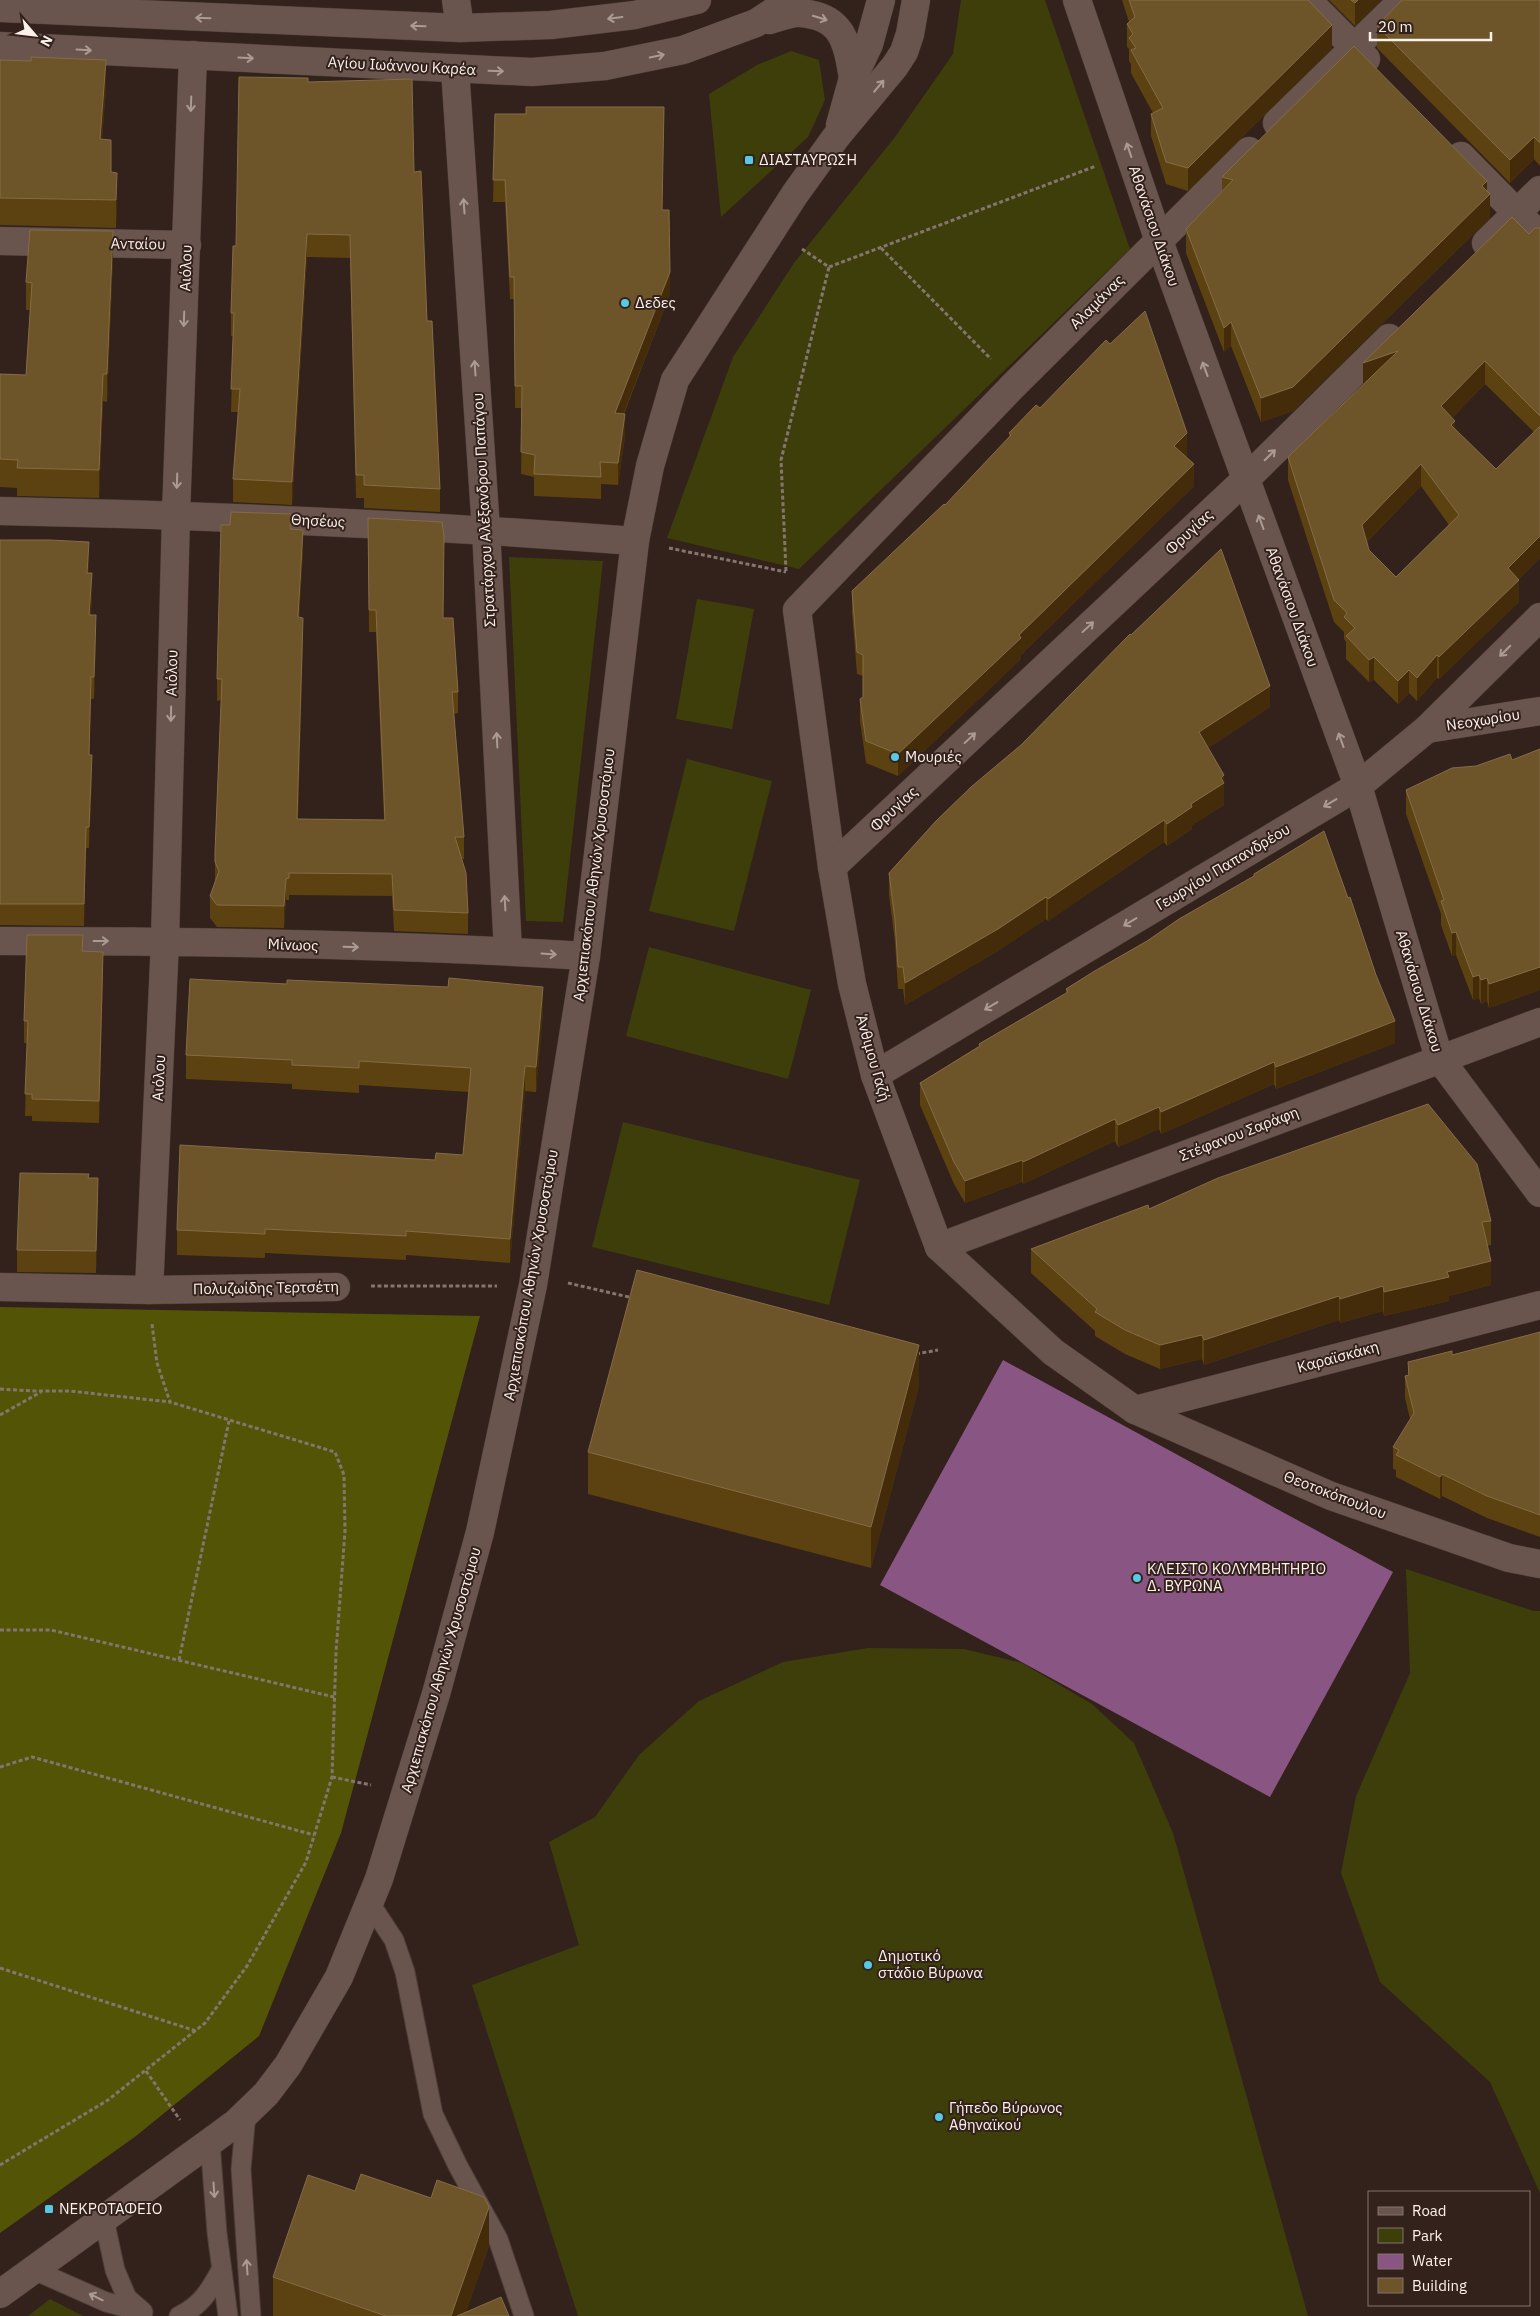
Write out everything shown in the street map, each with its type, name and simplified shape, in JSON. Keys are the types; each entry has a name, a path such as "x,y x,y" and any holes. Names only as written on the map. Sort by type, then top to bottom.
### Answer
{"street":[{"path":"456,0 460,28"},
{"path":"0,8 130,8 460,28 570,23 635,15 697,0"},
{"name":"Αγίου Ιωάννου Καρέα","path":"0,46 532,72 605,66 684,50 756,23 791,0"},
{"name":"Αρχιεπισκόπου Αθηνών Χρυσοστόμου","path":"836,136 853,78 869,44 881,0"},
{"name":"Αρχιεπισκόπου Αθηνών Χρυσοστόμου","path":"0,2294 205,2145 246,2114 266,2094 293,2057 339,1977 379,1879 436,1694 477,1542 534,1280 586,956 635,541 650,466 675,380 772,230 836,136 895,66 904,52 910,34 916,0"},
{"name":"Αθανάσιου Διάκου","path":"1077,0 1159,241 1358,786 1439,1058 1540,1193"},
{"path":"1308,0 1381,74"},
{"name":"Αλαμάνας","path":"797,610 1012,387 1354,46 1403,0"},
{"path":"756,23 798,12 825,19 840,30 847,45 853,78"},
{"name":"Αιόλου","path":"149,1290 165,941 176,514 193,55"},
{"name":"Στρατάρχου Αλέξανδρου Παπάγου","path":"455,69 486,530 508,951"},
{"path":"1442,136 1540,236"},
{"path":"1468,260 1540,190"},
{"name":"Ανταίου","path":"0,241 187,245"},
{"name":"Φρυγίας","path":"832,867 1245,480 1405,322"},
{"name":"Θησέως","path":"0,510 176,514 486,530 635,541"},
{"name":"Άνθιμου Γαζή","path":"797,610 832,867 852,984 875,1075 939,1247 1053,1352 1135,1410"},
{"name":"Γεωργίου Παπανδρέου","path":"875,1075 1358,786 1426,729 1540,617"},
{"name":"Νεοχωρίου","path":"1426,729 1540,711"},
{"name":"Μίνωος","path":"0,941 165,941 508,951 586,956"},
{"name":"Στέφανου Σαράφη","path":"939,1247 1439,1058 1540,1022"},
{"name":"Πολυζωίδης Τερτσέτη","path":"0,1287 149,1290 336,1287"},
{"name":"Καραϊσκάκη","path":"1135,1410 1540,1305"},
{"name":"Θεοτοκόπουλου","path":"1135,1410 1331,1496 1509,1558 1540,1564"}],"lane":[{"path":"369,1902 394,1940 405,1972 433,2114 498,2239 524,2316"},
{"path":"246,2114 241,2169 251,2316"},
{"path":"205,2145 228,2316"},
{"path":"104,2219 115,2270 127,2298 149,2315"},
{"path":"34,2270 106,2302 149,2315"},
{"path":"180,2316 196,2307 209,2293 221,2270"}],"path":[{"path":"829,267 1130,153"},
{"path":"772,230 829,267"},
{"path":"880,248 993,361 1012,387"},
{"path":"797,610 786,572 780,460 829,267"},
{"path":"682,551 786,572"},
{"name":"Πολυζωίδης Τερτσέτη","path":"336,1287 534,1280 634,1298"},
{"path":"149,1290 157,1364 170,1402"},
{"path":"911,1356 938,1350"},
{"path":"0,1389 70,1391 170,1402 335,1452 344,1476 344,1531 334,1697 332,1777 306,1862 247,1966 205,2023 108,2100 0,2165"},
{"path":"0,1416 42,1391"},
{"path":"179,1660 229,1421"},
{"path":"0,1630 52,1630 334,1697"},
{"path":"0,1767 32,1757 314,1835"},
{"path":"0,1968 196,2031"},
{"path":"146,2071 205,2145"}],"green space":[{"path":"961,0 1045,0 1130,249 799,569 667,538 733,357 794,263 895,137 953,54"},
{"path":"791,51 819,60 825,100 808,137 721,217 709,94 757,65"},
{"path":"509,557 603,561 563,922 526,921"},
{"path":"697,599 754,609 732,729 676,719"},
{"path":"687,759 772,781 734,931 649,911"},
{"path":"649,947 811,990 788,1079 626,1036"},
{"path":"623,1122 860,1180 829,1305 592,1247"},
{"path":"1406,1569 1534,1611 1540,1611 1540,2193 1490,2082 1380,1982 1341,1873 1356,1796 1410,1673"},
{"name":"Δημοτικό στάδιο Βύρωνα","path":"868,1648 964,1649 1022,1663 1092,1704 1134,1743 1173,1833 1308,2316 578,2316 472,1985 579,1945 549,1842 595,1817 639,1755 699,1701 783,1662"},
{"path":"50,2299 83,2316 28,2316"}],"shaded area":[{"path":"0,1307 480,1316 341,1833 259,2036 136,2136 0,2233"}],"water":[{"name":"ΚΛΕΙΣΤΟ ΚΟΛΥΜΒΗΤΗΡΙΟ Δ. ΒΥΡΩΝΑ","path":"1003,1360 1393,1572 1270,1797 880,1585"}],"building":[{"path":"1129,0 1308,0 1332,25 1188,168 1166,162 1151,114 1163,108 1131,50 1136,48 1129,38 1133,34 1127,24 1135,17"},
{"path":"1402,0 1540,0 1540,143 1534,137 1510,160 1377,26"},
{"path":"1354,46 1487,181 1482,186 1490,194 1293,387 1261,398 1231,322 1224,328 1186,229 1233,180 1222,177"},
{"path":"31,57 106,60 100,139 111,140 111,172 117,173 116,200 0,198 0,60 31,61"},
{"path":"239,77 308,78 308,82 412,79 414,172 421,171 427,321 432,321 440,489 364,485 364,475 356,475 350,235 307,234 292,482 233,479 240,389 231,389 234,313 231,313 233,246 236,246"},
{"path":"526,107 664,107 662,210 669,210 670,272 615,413 625,414 618,463 600,462 601,477 534,474 535,455 521,452 522,386 515,386 514,277 510,277 505,180 493,180 495,114 526,114"},
{"path":"1512,217 1529,234 1535,228 1540,228 1540,416 1485,361 1441,406 1455,421 1451,425 1496,469 1540,426 1540,536 1508,568 1519,580 1439,657 1437,655 1417,678 1409,670 1398,681 1374,657 1369,660 1346,636 1355,628 1344,617 1347,613 1334,600 1288,457 1398,351 1363,363","holes":["1421,464 1459,515 1396,577 1369,550 1362,525"]},
{"path":"30,230 113,231 107,374 103,374 99,470 17,468 18,460 0,459 0,374 26,375 32,283 26,282"},
{"path":"1145,311 1187,433 1174,446 1194,464 1019,635 1021,638 898,754 866,741 860,699 863,697 863,655 857,652 852,591 945,505 1011,435 1009,433 1036,405 1040,408 1106,340 1110,344"},
{"path":"231,512 291,514 290,529 303,530 298,617 303,618 297,819 385,820 376,610 369,610 368,518 442,522 444,536 443,618 453,618 458,692 452,692 464,837 455,837 466,873 468,913 394,910 392,874 289,873 289,878 286,879 284,906 217,905 210,896 219,871 215,862 215,852 222,679 217,679 221,525 230,525"},
{"path":"0,540 89,542 87,573 92,573 89,615 96,615 94,677 91,677 89,755 92,755 89,827 86,827 84,904 0,904"},
{"path":"1221,549 1270,686 1199,732 1224,775 1221,778 1224,783 1191,804 1192,807 1167,824 1164,820 1048,899 1046,897 998,929 905,983 903,967 898,967 889,873 936,821 971,787 1021,745 1130,634"},
{"path":"1540,749 1540,967 1489,984 1487,978 1481,980 1479,975 1473,977 1456,932 1452,933 1441,901 1444,900 1406,790 1452,768 1476,766 1510,754 1512,760"},
{"path":"1324,831 1348,898 1350,897 1376,975 1395,1021 1276,1067 1274,1062 1161,1112 1159,1107 1118,1125 1115,1119 1023,1162 1022,1160 965,1181 954,1162 920,1083 980,1046 979,1044 1068,992 1066,989 1093,972 1254,876 1254,874"},
{"path":"27,935 83,935 82,951 103,952 99,1101 32,1099 32,1094 25,1094 28,1021 24,1021"},
{"path":"449,978 543,987 536,1067 525,1066 510,1239 406,1231 406,1236 265,1229 265,1234 177,1230 180,1145 435,1160 436,1153 463,1155 471,1068 359,1061 359,1068 292,1065 292,1060 186,1055 190,979 287,984 287,980 448,987"},
{"path":"1428,1104 1477,1164 1491,1221 1482,1222 1491,1261 1447,1272 1449,1277 1384,1292 1383,1286 1340,1299 1339,1296 1204,1340 1202,1335 1160,1345 1125,1330 1095,1312 1097,1309 1031,1249 1148,1205 1149,1209 1218,1178"},
{"path":"20,1173 89,1174 88,1178 98,1178 96,1251 17,1250"},
{"path":"637,1270 919,1345 871,1527 588,1452"},
{"path":"1540,1332 1540,1515 1487,1496 1442,1474 1440,1477 1396,1455 1399,1450 1393,1447 1414,1413 1405,1376 1409,1375 1408,1362 1452,1351 1452,1355"},
{"path":"361,2174 431,2198 437,2180 484,2197 489,2207 451,2316 386,2316 273,2277 308,2175 355,2191"},
{"path":"501,2297 509,2316 457,2316"}],"place":[{"name":"ΔΙΑΣΤΑΥΡΩΣΗ","path":"749,160"},
{"name":"Δεδες","path":"625,303"},
{"name":"Μουριές","path":"895,757"},
{"name":"ΚΛΕΙΣΤΟ ΚΟΛΥΜΒΗΤΗΡΙΟ Δ. ΒΥΡΩΝΑ","path":"1137,1578"},
{"name":"Δημοτικό στάδιο Βύρωνα","path":"868,1965"},
{"name":"Γήπεδο Βύρωνος Αθηναϊκού","path":"939,2117"},
{"name":"ΝΕΚΡΟΤΑΦΕΙΟ","path":"49,2209"}]}
